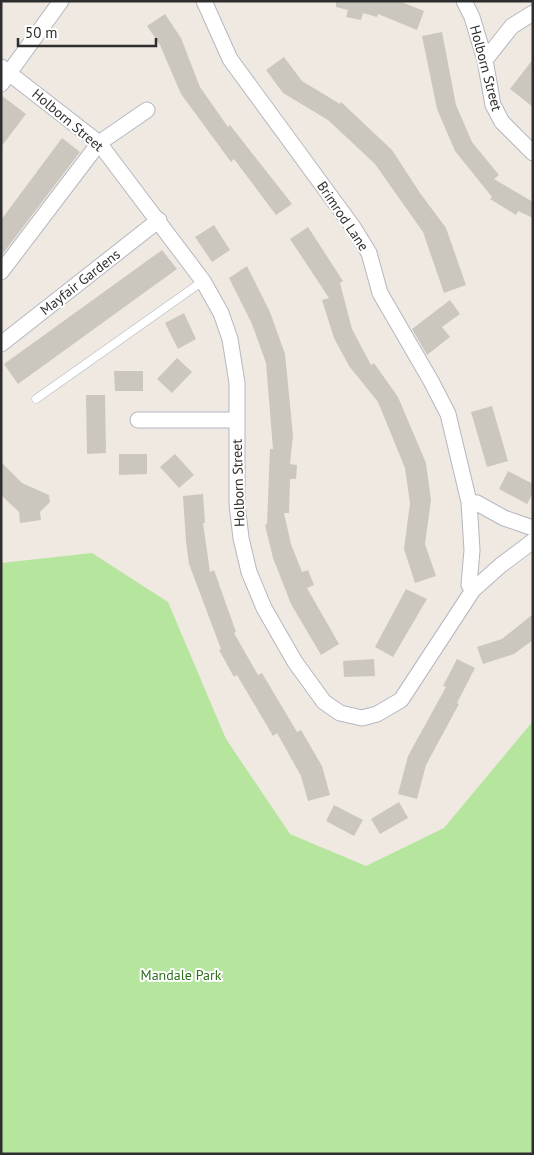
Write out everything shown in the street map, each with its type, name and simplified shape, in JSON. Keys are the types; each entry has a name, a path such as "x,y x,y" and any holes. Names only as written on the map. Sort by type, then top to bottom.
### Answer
{"street":[{"path":"4,74 61,1"},
{"name":"Brimrod Lane","path":"204,1 230,58 353,227 369,253 380,293 431,380 448,414 469,502 472,550 469,585 473,590"},
{"name":"Holborn Street","path":"464,1 472,18 485,60 493,105 502,122 533,153"},
{"path":"485,60 512,26 533,13"},
{"name":"Holborn Street","path":"4,74 99,143 159,220 203,281 220,313 230,339 237,382 237,504 241,538 249,572 264,608 295,662 324,702 340,713 362,718 377,714 400,700 473,590 501,565 533,541"},
{"path":"1,272 99,143 147,110"},
{"name":"Mayfair Gardens","path":"1,344 159,220"},
{"path":"138,420 236,420"},
{"path":"469,502 477,503 504,518 533,528"}],"lane":[{"path":"36,399 203,281"}],"green space":[{"name":"Mandale Park","path":"92,553 168,602 226,739 290,834 366,866 444,828 533,721 533,1154 1,1154 1,563"}],"building":[{"path":"336,1 399,1 424,11 417,30 378,14 377,17 363,13 361,20 346,17 348,10 336,7"},
{"path":"165,14 181,38 200,87 228,127 230,125 292,204 276,215 234,159 231,162 181,94 160,45 147,26"},
{"path":"442,32 456,105 472,142 499,175 494,179 533,202 533,218 518,211 516,215 490,199 492,197 455,151 437,109 422,36"},
{"path":"284,57 302,81 340,104 341,102 392,150 446,228 466,285 444,293 423,232 375,164 328,120 283,93 266,70"},
{"path":"533,59 533,107 510,89"},
{"path":"1,95 26,114 1,147"},
{"path":"62,138 80,152 1,256 1,220"},
{"path":"214,225 230,250 212,262 195,237"},
{"path":"308,227 343,281 340,283 352,329 371,365 374,363 398,397 426,463 431,500 425,544 436,576 415,583 404,549 410,503 405,468 378,402 349,366 334,338 322,300 329,298 290,239"},
{"path":"162,250 177,269 18,384 4,364"},
{"path":"247,266 270,312 285,354 293,435 290,464 297,465 296,479 290,479 289,513 284,513 291,544 302,572 308,570 314,585 307,588 339,644 321,655 291,604 273,558 265,525 267,524 270,449 273,449 266,363 252,324 229,278"},
{"path":"450,300 460,314 442,327 450,337 427,355 412,329"},
{"path":"184,313 196,339 178,349 165,323"},
{"path":"177,358 192,372 172,393 157,379"},
{"path":"114,371 143,371 143,391 115,391"},
{"path":"86,395 105,395 106,453 87,454"},
{"path":"492,406 508,461 487,467 471,412"},
{"path":"119,454 147,454 147,474 119,475"},
{"path":"175,454 194,475 179,488 160,467"},
{"path":"1,462 22,483 49,495 50,502 40,512 41,520 20,523 19,512 1,495"},
{"path":"508,471 533,484 533,493 527,504 499,489"},
{"path":"203,494 205,523 203,523 210,572 214,570 236,632 234,633 258,675 262,673 297,732 301,730 322,766 330,795 308,801 301,776 277,733 273,736 237,675 234,677 219,650 221,649 189,564 186,542 183,496"},
{"path":"406,589 427,599 393,657 375,647"},
{"path":"533,614 533,640 514,654 483,664 477,647 502,639"},
{"path":"374,659 375,676 344,677 343,661"},
{"path":"457,659 475,668 457,703 459,704 426,765 417,799 398,794 408,756 446,687 443,686"},
{"path":"399,802 408,818 380,834 371,819"},
{"path":"334,805 363,820 354,836 326,821"}]}
